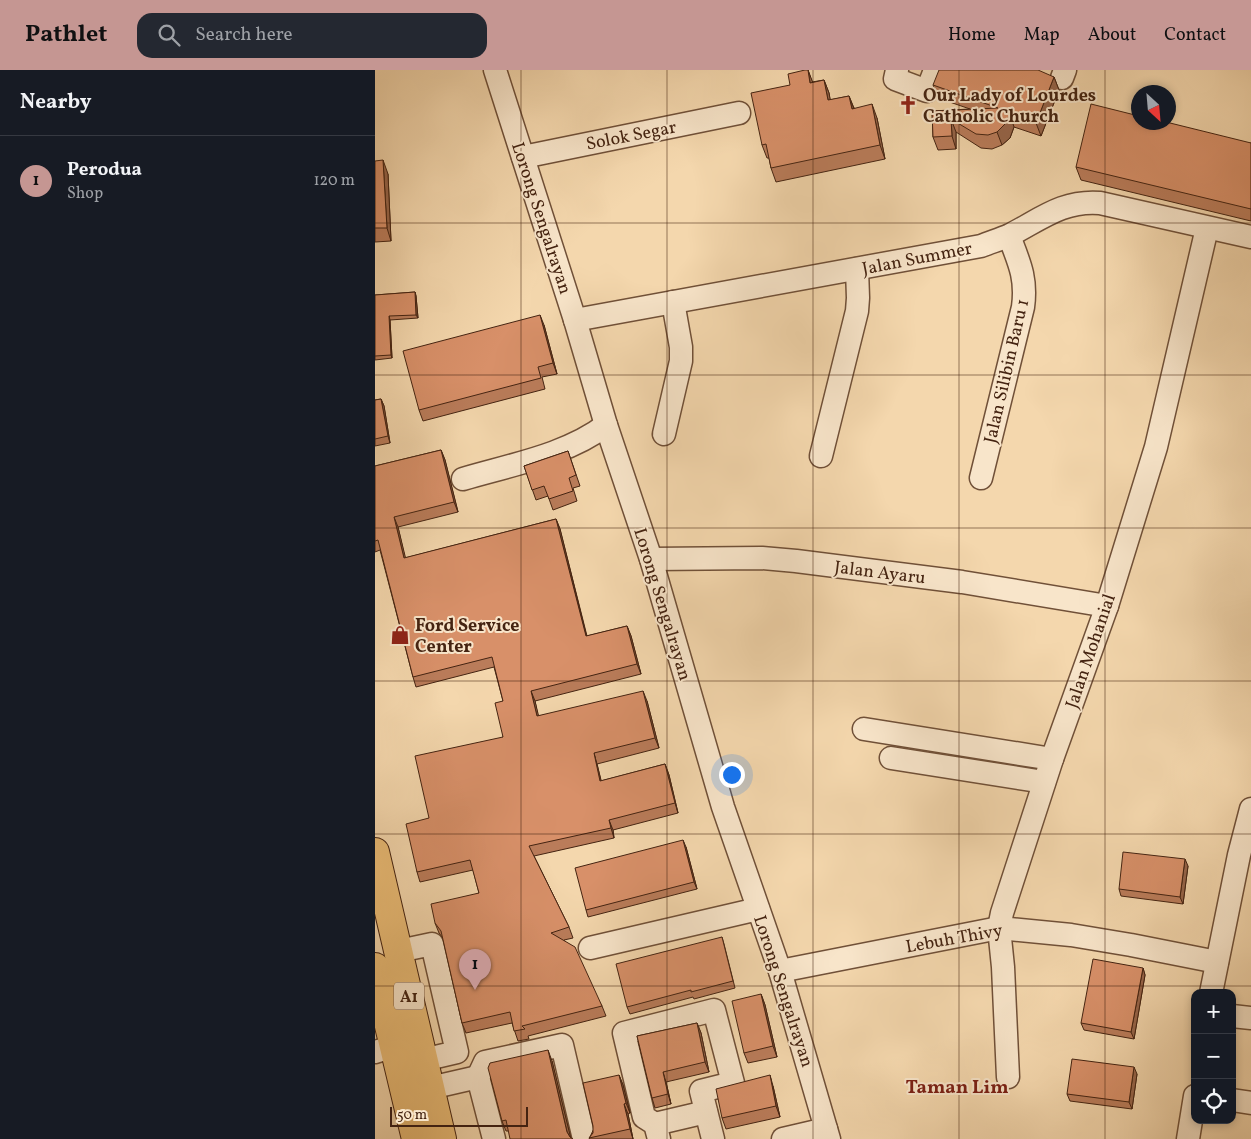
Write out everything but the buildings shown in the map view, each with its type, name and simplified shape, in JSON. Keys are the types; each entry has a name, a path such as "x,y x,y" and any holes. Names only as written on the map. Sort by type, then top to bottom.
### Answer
{"main road":[{"name":"A1","path":"375,852 442,1139"},
{"name":"A1","path":"375,967 384,1049 416,1139"}],"street":[{"name":"Lorong Sengalrayan","path":"495,70 575,320 606,425 651,559 703,741 780,971 827,1134"},
{"path":"897,70 895,79 927,91 935,70"},
{"name":"Solok Segar","path":"523,157 739,113"},
{"name":"Jalan Summer","path":"575,320 981,246 1009,236 1060,208 1086,202 1100,203 1251,237"},
{"name":"Jalan Mohanial","path":"1008,1077 1003,967 999,928 1002,913 1052,758 1107,606 1156,447 1207,228"},
{"name":"Jalan Silibin Baru 1","path":"981,478 1023,307 1025,291 1023,274 1009,236"},
{"path":"821,456 857,311 857,269"},
{"path":"664,434 681,361 681,347 673,302"},
{"path":"463,479 568,448 593,435 606,425"},
{"name":"Jalan Ayaru","path":"651,559 736,558 796,561 962,582 1107,606"},
{"path":"864,730 1052,758"},
{"path":"891,758 1044,782"},
{"path":"1212,989 1245,855 1251,809"},
{"path":"590,948 758,909"},
{"name":"Lebuh Thivy","path":"780,971 999,928 1063,934 1217,962"},
{"path":"707,1112 657,1132 644,1117 624,1033 714,1010 733,1083 701,1091 707,1112 713,1139"},
{"path":"1236,1016 1251,1018"},
{"path":"494,1139 478,1077 485,1062 562,1044 584,1139"},
{"path":"430,1088 478,1077"},
{"path":"1236,1101 1251,1103"},
{"path":"1188,1139 1191,1121"},
{"path":"783,1139 827,1134"}],"place":[{"name":"Our Lady of Lourdes Catholic Church","path":"908,105"},
{"name":"Ford Service Center","path":"400,635"},
{"name":"Perodua","path":"475,990"}],"district":[{"name":"Taman Lim","path":"957,1086"}]}
